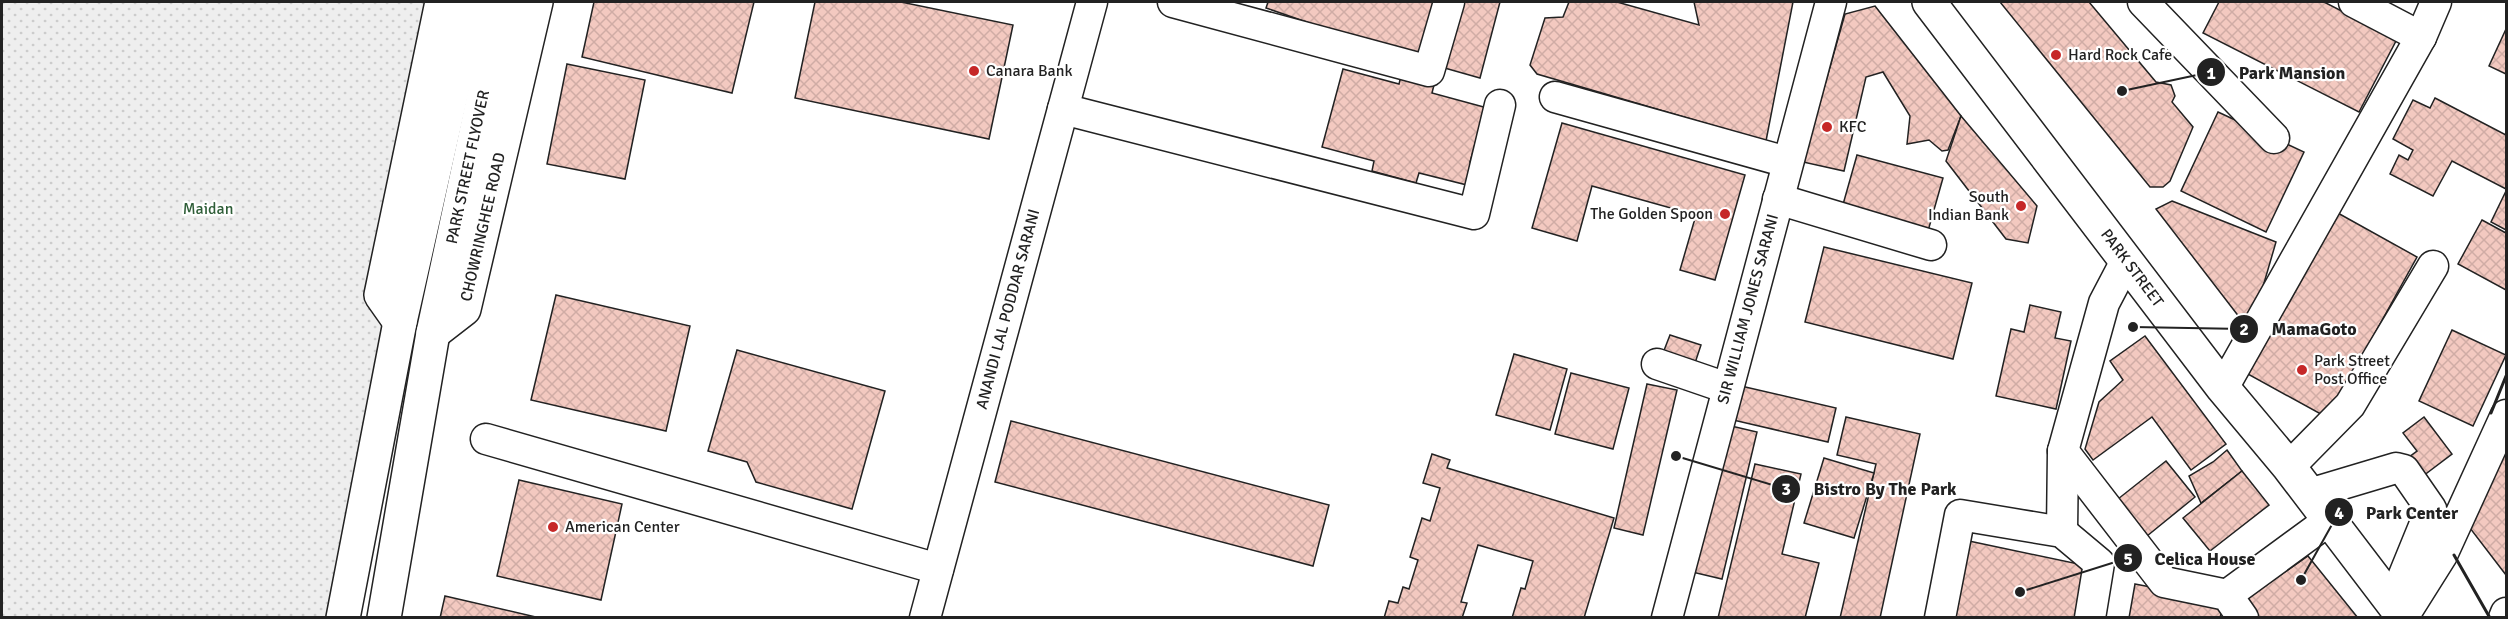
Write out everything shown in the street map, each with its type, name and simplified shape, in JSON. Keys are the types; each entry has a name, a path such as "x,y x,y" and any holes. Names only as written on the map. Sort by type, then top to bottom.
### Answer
{"main road":[{"path":"343,618 400,322 381,295 442,2"},
{"name":"PARK STREET FLYOVER","path":"433,333 436,238 472,2"},
{"name":"PARK STREET FLYOVER","path":"400,322 436,238 504,2"},
{"name":"CHOWRINGHEE ROAD","path":"433,333 464,309 537,2"},
{"name":"PARK STREET","path":"1929,2 2223,388 2289,467 2328,521 2400,612"},
{"path":"384,618 433,333"}],"street":[{"name":"ANANDI LAL PODDAR SARANI","path":"925,618 1092,2"},
{"path":"1173,2 1255,13 1430,71 1449,2"},
{"name":"SIR WILLIAM JONES SARANI","path":"1667,618 1831,2"},
{"path":"2143,2 2274,138"},
{"path":"2354,2 2421,38"},
{"path":"2223,388 2421,38 2436,2"},
{"path":"1555,97 1787,162"},
{"path":"1063,109 1474,214 1500,105"},
{"path":"1778,199 1931,245"},
{"path":"2062,532 2063,451 2104,303 2126,261"},
{"path":"2289,467 2350,405 2433,266"},
{"path":"1658,364 1727,388"},
{"path":"2400,612 2442,555 2506,415"},
{"path":"486,439 938,569"},
{"path":"2063,451 2164,582 2235,606 2328,521"},
{"path":"2309,494 2396,468 2404,470 2431,509 2400,612"},
{"path":"1940,618 1960,516 2062,532 2099,563 2153,570"},
{"path":"2090,618 2099,563"},
{"path":"2504,618 2506,613"}],"green space":[{"name":"Maidan","path":"2,2 460,2 340,617 2,617"}],"building":[{"path":"594,2 754,2 732,93 582,57"},
{"path":"815,2 901,2 1013,25 989,139 795,98"},
{"path":"1268,2 1437,2 1419,61 1266,8"},
{"path":"1459,2 1500,2 1480,78 1441,67"},
{"path":"1569,2 1617,2 1699,25 1694,2 1793,2 1766,141 1537,74 1530,65 1545,18 1563,17"},
{"path":"2000,2 2089,2 2156,82 2171,85 2175,96 2172,102 2193,127 2170,181 2163,187 2150,187"},
{"path":"2219,2 2324,2 2397,39 2359,112 2203,33"},
{"path":"1875,6 1961,116 1948,150 1942,151 1929,140 1907,144 1910,116 1883,72 1866,77 1844,171 1803,162 1845,14"},
{"path":"2506,29 2506,74 2489,66"},
{"path":"567,64 645,80 625,179 547,164"},
{"path":"1343,69 1399,84 1401,76 1434,85 1432,93 1491,109 1480,126 1470,162 1477,164 1471,186 1419,173 1416,183 1372,171 1374,161 1322,147"},
{"path":"2435,98 2506,135 2506,189 2452,161 2433,196 2390,174 2399,155 2408,160 2413,150 2393,139 2413,100 2430,108"},
{"path":"2218,112 2304,152 2266,232 2181,191"},
{"path":"1961,116 2037,206 2028,243 2006,239 1946,161"},
{"path":"1562,123 1745,175 1715,280 1680,270 1696,215 1592,186 1577,241 1532,228"},
{"path":"1857,155 1943,178 1928,231 1842,208"},
{"path":"2506,191 2506,230 2491,222"},
{"path":"2172,201 2276,242 2250,331 2156,209"},
{"path":"2336,212 2417,257 2328,418 2246,373"},
{"path":"2482,220 2506,233 2506,290 2458,264"},
{"path":"1824,247 1972,283 1953,359 1805,322"},
{"path":"556,295 690,326 666,431 531,400"},
{"path":"2030,305 2061,312 2055,338 2071,341 2056,409 1996,396 2011,329 2024,332"},
{"path":"2452,330 2506,355 2473,426 2419,401"},
{"path":"1670,335 1701,345 1695,363 1663,353"},
{"path":"2145,336 2226,444 2191,470 2152,417 2093,460 2085,449 2099,402 2123,380 2110,361"},
{"path":"737,350 885,391 852,509 756,482 747,462 708,451"},
{"path":"1514,354 1567,369 1550,430 1496,415"},
{"path":"1571,373 1629,388 1613,449 1555,434"},
{"path":"1647,384 1677,390 1643,535 1614,528"},
{"path":"1741,386 1836,408 1828,442 1733,420"},
{"path":"1846,417 1920,434 1880,618 1840,618 1876,464 1837,455"},
{"path":"2424,417 2452,454 2419,479 2405,460 2417,451 2403,433"},
{"path":"1011,421 1329,505 1313,566 995,482"},
{"path":"1727,425 1757,432 1722,579 1692,572"},
{"path":"2506,426 2506,575 2463,519"},
{"path":"2227,450 2242,471 2201,503 2189,476 2213,462"},
{"path":"1432,454 1450,460 1447,468 1614,518 1584,618 1512,618 1521,588 1525,589 1533,561 1478,545 1461,602 1467,603 1462,618 1384,618 1389,601 1398,603 1403,587 1409,589 1418,560 1410,557 1422,518 1430,521 1440,488 1423,483"},
{"path":"1824,458 1874,473 1854,538 1804,523"},
{"path":"2166,461 2195,497 2147,536 2118,499"},
{"path":"1755,464 1801,474 1782,554 1819,563 1805,618 1718,618"},
{"path":"2242,471 2269,505 2210,551 2183,518"},
{"path":"519,480 622,504 601,600 497,576"},
{"path":"1969,541 2088,566 2077,618 1953,618"},
{"path":"2308,556 2358,618 2249,618 2239,604"},
{"path":"2135,584 2224,601 2220,618 2129,618"},
{"path":"445,596 540,618 440,618"}],"wall":[{"path":"2491,413 2506,376"},
{"path":"2454,555 2490,618"}],"place":[{"name":"Hard Rock Cafe","path":"2056,55"},
{"name":"Canara Bank","path":"974,71"},
{"name":"Park Mansion","path":"2122,91"},
{"name":"KFC","path":"1827,127"},
{"name":"South Indian Bank","path":"2021,206"},
{"name":"The Golden Spoon","path":"1725,214"},
{"name":"MamaGoto","path":"2133,327"},
{"name":"Park Street Post Office","path":"2302,370"},
{"name":"Bistro By The Park","path":"1676,456"},
{"name":"American Center","path":"553,527"},
{"name":"Park Center","path":"2301,580"},
{"name":"Celica House","path":"2020,592"}]}
